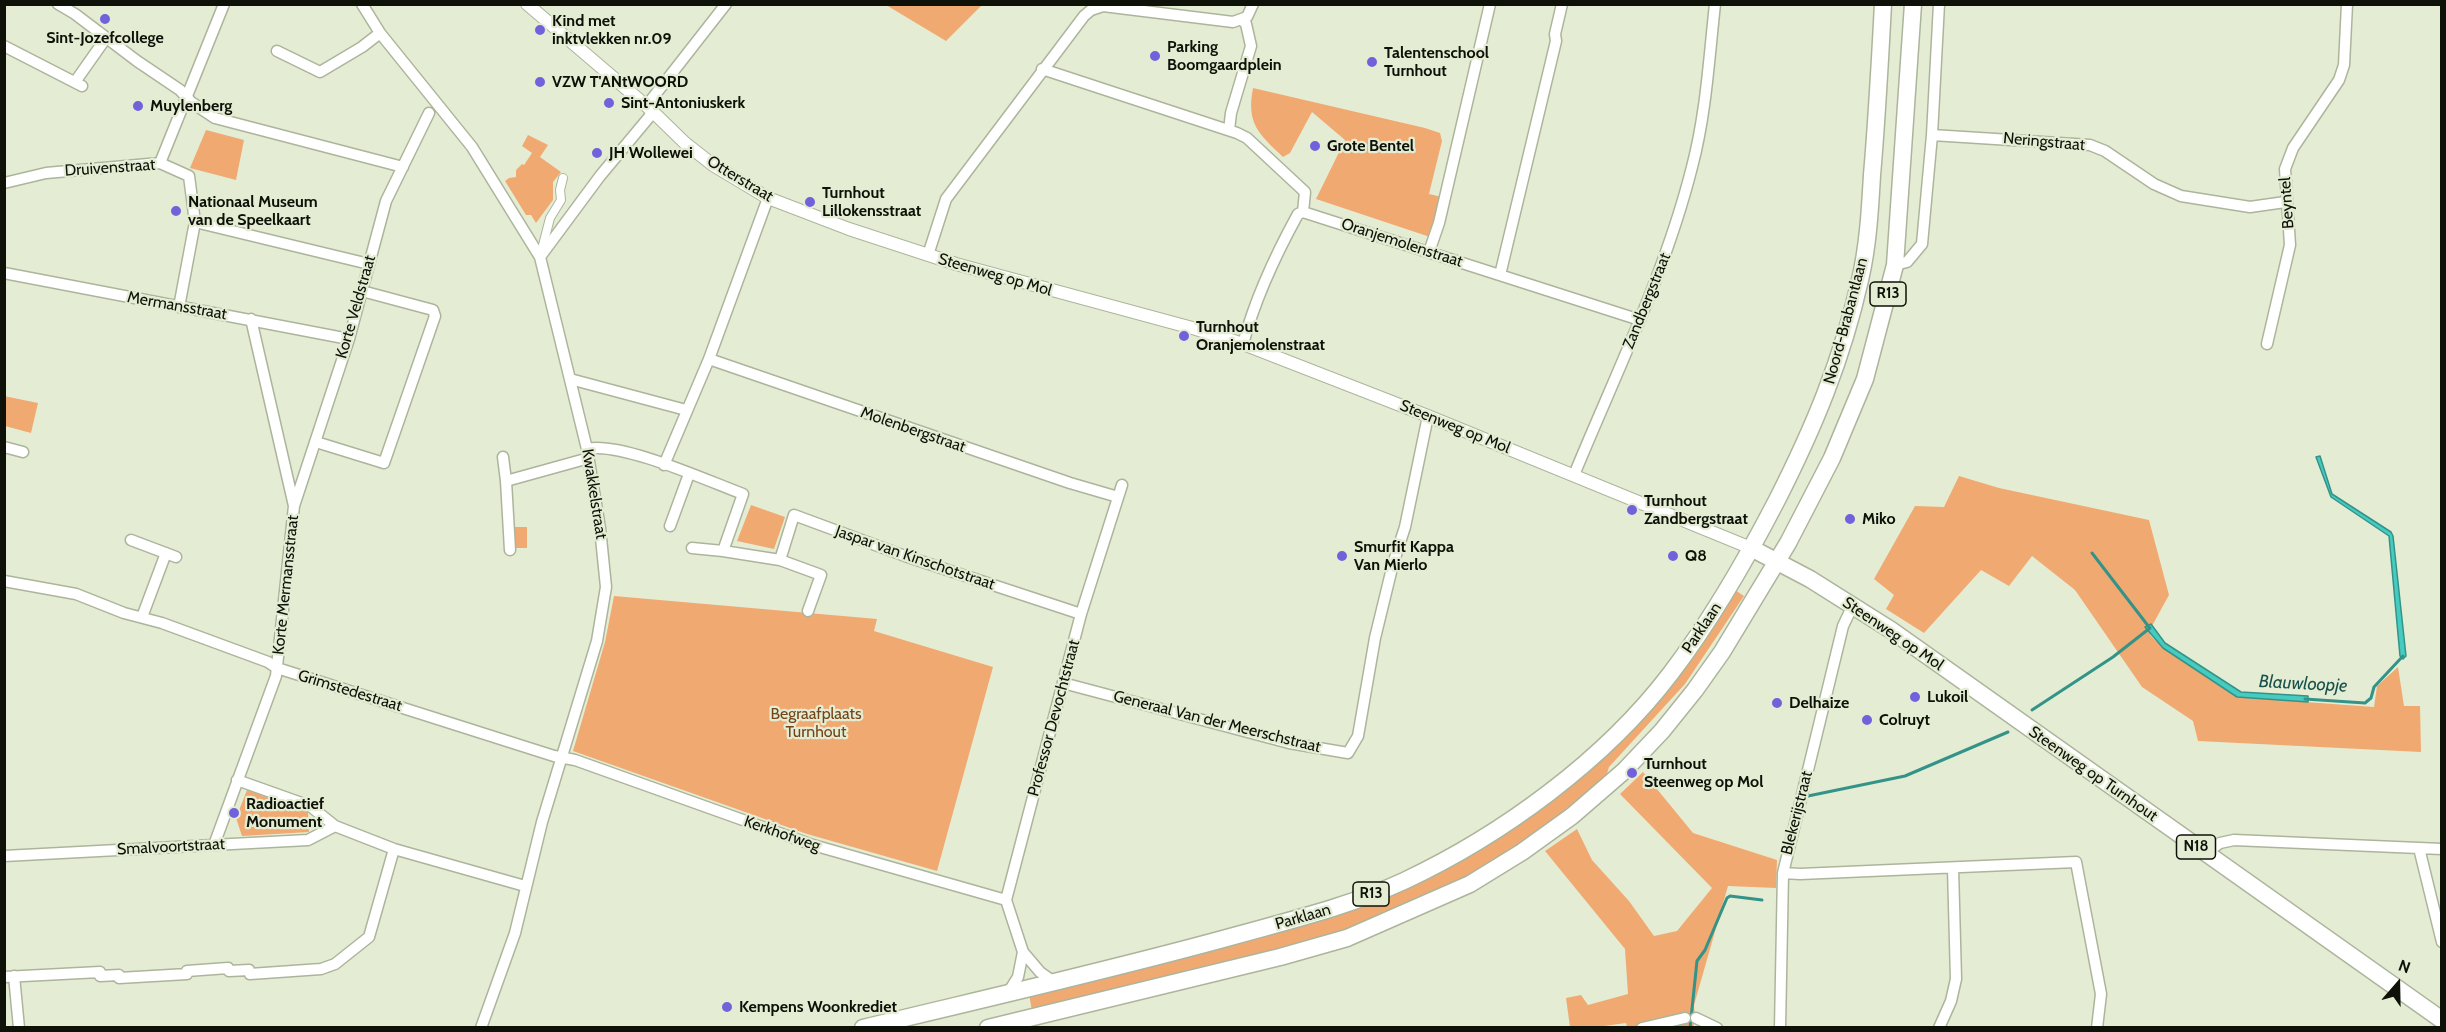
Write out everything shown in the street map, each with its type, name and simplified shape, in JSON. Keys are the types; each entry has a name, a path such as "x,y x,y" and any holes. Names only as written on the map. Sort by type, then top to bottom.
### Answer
{"main road":[{"name":"Noord-Brabantlaan","path":"1751,548 1820,411 1849,324 1861,276 1870,203 1883,4"},
{"name":"Noord-Brabantlaan","path":"1778,562 1832,458 1865,379 1895,265 1913,4"},
{"name":"Steenweg op Mol","path":"1751,548 1853,605 1951,673"},
{"name":"Parklaan","path":"863,1028 1186,949 1340,907 1402,882 1458,854 1505,825 1549,793 1618,734 1669,677 1708,623 1751,548"},
{"name":"Parklaan","path":"988,1028 1280,957 1347,938 1470,885 1522,852 1572,816 1639,755 1695,690 1778,562"},
{"name":"Steenweg op Turnhout","path":"1951,673 2442,1020"}],"street":[{"path":"58,4 75,14 186,96 190,102 215,118 403,167"},
{"path":"160,163 224,4"},
{"name":"Kwakkelstraat","path":"362,4 380,33 472,147 540,257 588,454 600,528 606,587 597,641 525,886 515,933 481,1028"},
{"name":"Otterstraat","path":"527,4 713,165 768,198 849,229 928,255"},
{"path":"540,257 600,176 650,116 651,100 726,4"},
{"path":"928,255 946,199 1078,21 1091,10 1103,6 1233,22 1242,20 1250,13 1253,4"},
{"path":"1430,252 1439,223 1490,4"},
{"path":"1500,275 1556,41 1555,34 1562,4"},
{"name":"Zandbergstraat","path":"1574,475 1640,320 1666,253 1686,190 1702,122 1715,4"},
{"name":"Noord-Brabantlaan","path":"1895,265 1907,262 1922,244 1932,135 1939,4"},
{"name":"Beyntel","path":"2266,344 2290,245 2284,170 2293,148 2339,80 2344,65 2347,4"},
{"path":"1229,130 1231,113 1251,46 1246,24 1242,20"},
{"path":"277,51 320,72 362,47 380,33"},
{"path":"4,46 79,84 106,38"},
{"path":"1042,69 1229,130 1247,138 1305,192 1303,212 1298,214 1279,253 1250,319 1243,344"},
{"name":"Korte Veldstraat","path":"294,506 349,339 386,201 429,113"},
{"name":"Neringstraat","path":"1932,135 2090,145 2105,151 2154,184 2181,196 2250,207 2285,202"},
{"name":"Druivenstraat","path":"4,183 46,173 160,163 189,176 195,222 179,307"},
{"path":"540,257 550,218 561,200 560,190 563,178"},
{"path":"664,465 708,359 768,198"},
{"name":"Oranjemolenstraat","path":"1303,212 1640,320"},
{"path":"195,222 369,264"},
{"name":"Steenweg op Mol","path":"928,255 1075,298 1196,328 1243,344 1428,416 1751,548"},
{"name":"Mermansstraat","path":"4,273 349,339"},
{"path":"316,442 384,463 435,316 433,310 362,291"},
{"name":"Korte Mermansstraat","path":"214,845 277,668 294,506 251,319"},
{"name":"Molenbergstraat","path":"708,359 1047,476 1118,497"},
{"path":"570,379 686,410"},
{"name":"Generaal Van der Meerschstraat","path":"1062,683 1289,742 1348,753 1358,736 1375,638 1393,564 1405,527 1428,416"},
{"path":"4,447 23,452"},
{"path":"506,482 588,454 597,447 620,449 743,494 723,551"},
{"path":"503,457 510,550"},
{"path":"670,526 687,473"},
{"name":"Professor Devochtstraat","path":"1006,900 1081,614 1122,484"},
{"name":"Jaspar van Kinschotstraat","path":"780,560 794,515 905,556 1081,614"},
{"path":"131,540 171,555 142,617"},
{"path":"692,548 780,560 821,575 808,611"},
{"name":"Grimstedestraat","path":"4,581 76,594 124,613 142,617 268,662 277,668 562,757"},
{"name":"Blekerijstraat","path":"1780,1028 1783,873 1843,626 1853,605"},
{"name":"Kerkhofweg","path":"562,757 813,845 1006,900"},
{"path":"237,780 310,806 335,826 394,849 525,886"},
{"name":"Smalvoortstraat","path":"4,856 308,840 335,826"},
{"path":"2206,853 2220,843 2234,840 2442,849"},
{"path":"2419,848 2442,942"},
{"path":"19,1028 9,976 100,972 100,976 119,975 119,978 187,974 187,970 228,968 229,971 249,970 250,974 306,971 335,964 369,937 394,849"},
{"path":"1783,873 2076,862 2105,993 2097,1028"},
{"path":"1939,1028 1951,1001 1956,979 1953,868"},
{"path":"1006,900 1023,952 1040,972 1054,982"},
{"path":"1008,993 1018,976 1023,952"},
{"path":"1642,1028 1690,1018 1717,1028"}],"green space":[{"path":"886,5 982,5 946,41"},
{"path":"1253,88 1440,133 1442,141 1429,194 1442,197 1430,237 1316,199 1345,140 1312,112 1290,153 1283,157 1267,142 1256,127 1251,111"},
{"path":"206,130 244,140 236,180 190,168"},
{"path":"528,135 548,145 540,157 561,172 553,182 553,200 536,223 531,215 526,215 505,181 516,177 516,170 522,164 524,165 532,153 522,146"},
{"path":"4,396 38,403 31,433 5,426"},
{"path":"1959,476 1999,488 2149,520 2169,595 2152,626 2150,635 2163,648 2237,697 2374,707 2377,686 2398,667 2404,706 2420,706 2421,752 2198,741 2193,721 2142,687 2075,590 2032,556 2009,586 1981,570 1924,633 1886,609 1894,595 1874,579 1915,506 1944,507"},
{"path":"751,505 785,517 774,549 737,541"},
{"path":"513,527 527,527 527,548 514,548"},
{"path":"1735,590 1744,596 1685,684 1609,767 1606,777 1565,811 1490,864 1438,892 1350,930 1032,1011 1029,994 1321,920 1388,896 1610,749"},
{"name":"Begraafplaats Turnhout","path":"614,596 877,619 874,631 993,667 937,871 807,834 573,751 605,642"},
{"path":"1643,772 1693,833 1777,860 1776,888 1728,886 1694,1005 1693,1027 1627,1027 1626,1023 1597,1027 1570,1027 1566,998 1581,995 1588,1005 1628,994 1625,949 1545,851 1577,829 1592,860 1629,901 1654,936 1677,931 1712,888 1620,794"},
{"path":"247,790 308,812 309,832 242,836 236,818"}],"water":[{"path":"2320,456 2332,494 2391,532 2393,536 2406,656 2403,659 2400,656 2389,536 2331,497 2316,457"},
{"path":"2151,624 2165,643 2241,692 2308,696 2308,702 2237,697 2163,648 2145,627"}],"waterway":[{"name":"Blauwloopje","path":"2092,553 2149,627"},
{"name":"Blauwloopje","path":"2032,710 2113,657 2150,628"},
{"name":"Blauwloopje","path":"2305,699 2365,703 2371,698 2374,687 2403,656"},
{"name":"Blauwloopje","path":"1808,796 1905,776 2008,732"},
{"name":"Blauwloopje","path":"1690,1028 1697,961 1705,950 1727,898 1730,896 1762,900"}],"place":[{"name":"Sint-Jozefcollege","path":"105,19"},
{"name":"Kind met inktvlekken nr.09","path":"540,30"},
{"name":"Parking Boomgaardplein","path":"1155,56"},
{"name":"Talentenschool Turnhout","path":"1372,62"},
{"name":"VZW T'ANtWOORD","path":"540,82"},
{"name":"Sint-Antoniuskerk","path":"609,103"},
{"name":"Muylenberg","path":"138,106"},
{"name":"Grote Bentel","path":"1315,146"},
{"name":"JH Wollewei","path":"597,153"},
{"name":"Turnhout Lillokensstraat","path":"810,202"},
{"name":"Nationaal Museum van de Speelkaart","path":"176,211"},
{"name":"Turnhout Oranjemolenstraat","path":"1184,336"},
{"name":"Turnhout Zandbergstraat","path":"1632,510"},
{"name":"Miko","path":"1850,519"},
{"name":"Smurfit Kappa Van Mierlo","path":"1342,556"},
{"name":"Q8","path":"1673,556"},
{"name":"Lukoil","path":"1915,697"},
{"name":"Delhaize","path":"1777,703"},
{"name":"Colruyt","path":"1867,720"},
{"name":"Turnhout Steenweg op Mol","path":"1632,773"},
{"name":"Radioactief Monument","path":"234,813"},
{"name":"Kempens Woonkrediet","path":"727,1007"}]}
